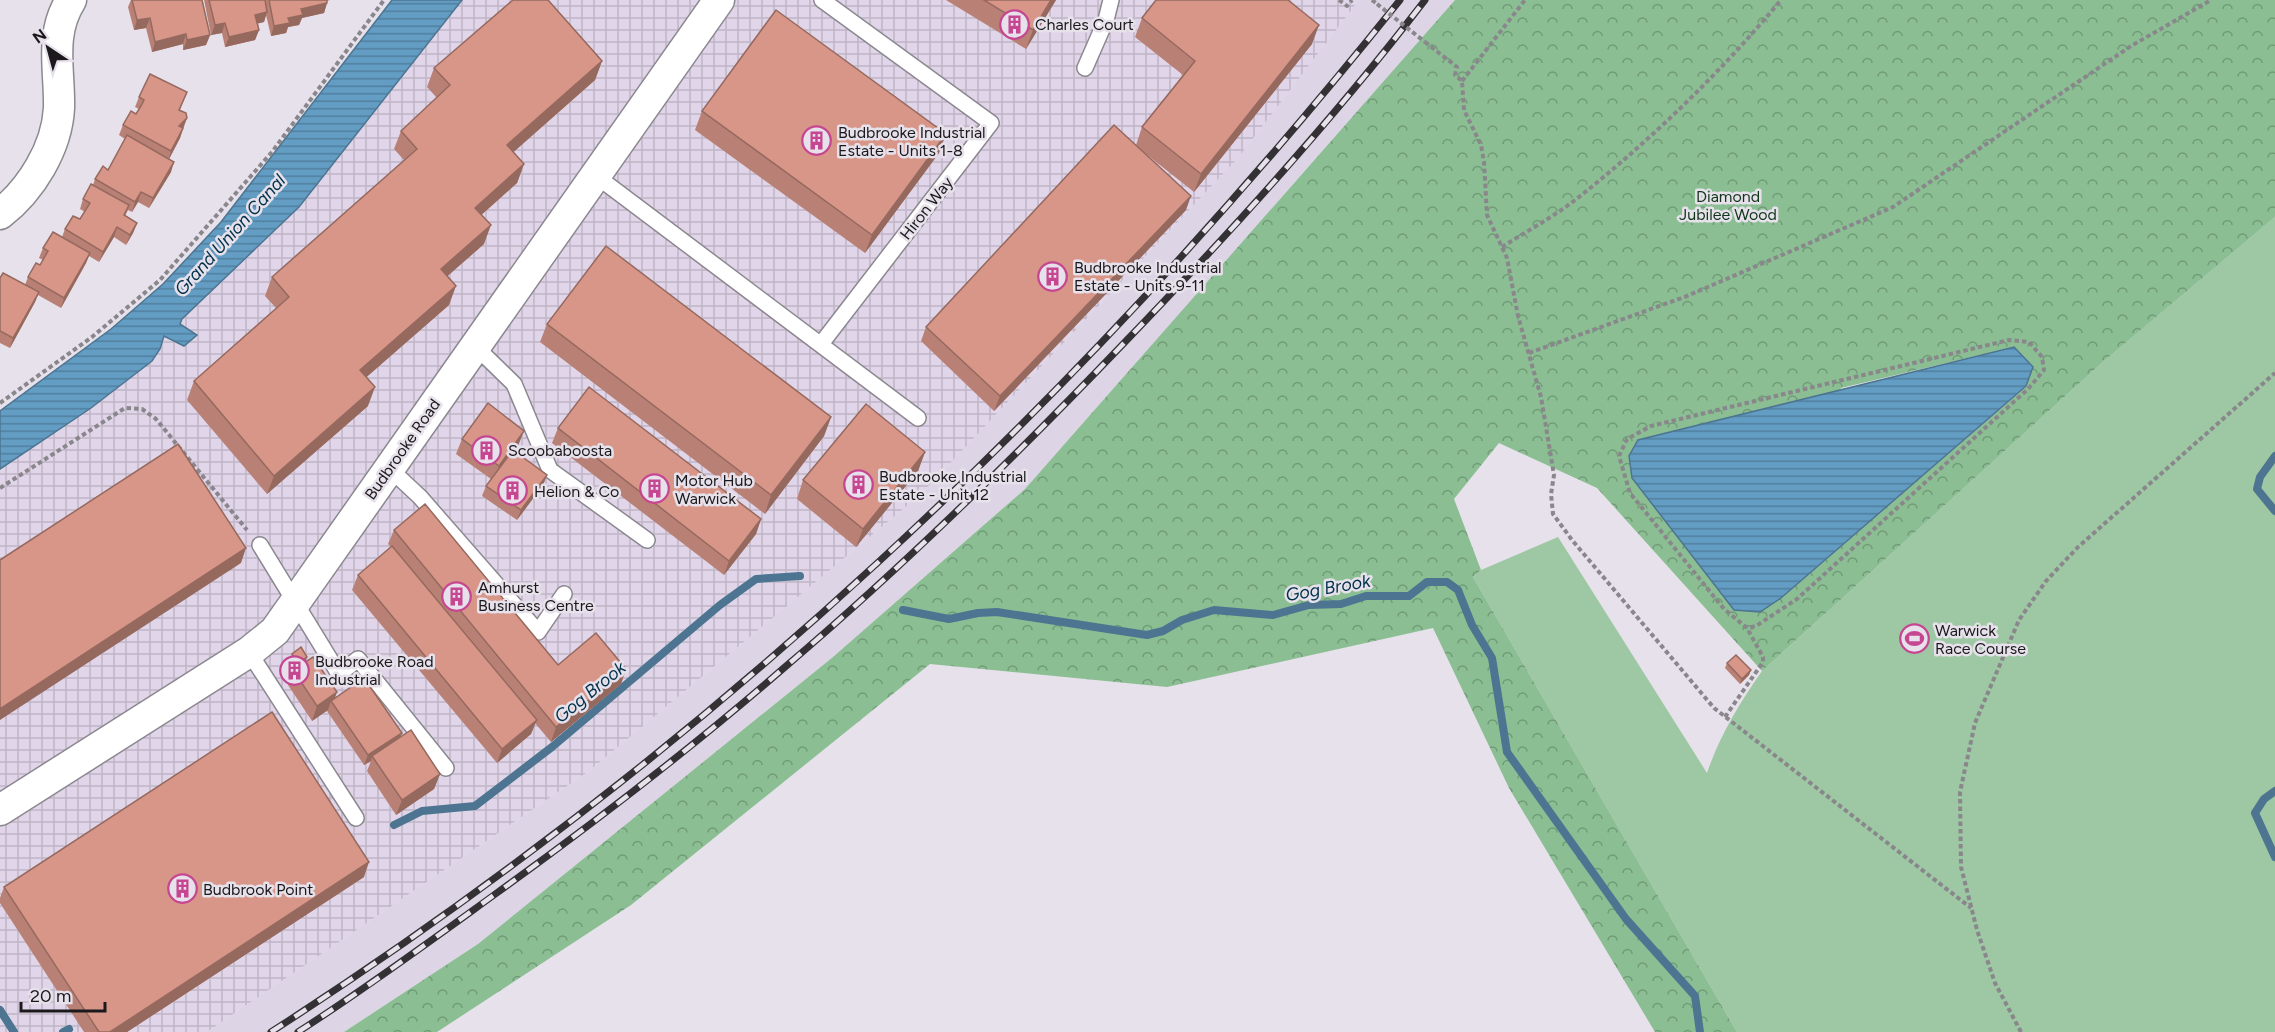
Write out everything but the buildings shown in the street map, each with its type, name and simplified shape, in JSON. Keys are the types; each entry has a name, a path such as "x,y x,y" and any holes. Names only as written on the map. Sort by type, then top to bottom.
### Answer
{"street":[{"path":"0,214 21,194 36,173 55,131 59,108 55,52 63,18 71,0"},
{"name":"Budbrooke Road","path":"0,810 249,651 275,631 719,0"}],"lane":[{"name":"Hiron Way","path":"821,344 992,123 822,0"},
{"path":"1085,68 1106,20 1111,0"},
{"path":"595,175 918,418"},
{"path":"475,346 514,384 550,470 647,540"},
{"path":"389,468 420,497 538,632 564,594"},
{"path":"260,545 339,674 358,659 446,768"},
{"path":"249,651 356,818"}],"path":[{"path":"0,403 92,337 160,280 272,152 384,0"},
{"path":"1339,0 1348,5 1352,0"},
{"path":"1372,0 1457,67 1455,75 1462,81"},
{"path":"1525,0 1462,81 1464,110 1481,145 1486,175 1487,215 1502,247 1541,397 1553,465 1553,514 1572,540 1714,708 1971,908"},
{"path":"1502,247 1578,198 1663,123 1746,42 1781,0"},
{"path":"1529,353 1687,296 1893,207 2131,46 2211,0"},
{"path":"1725,717 1763,662 1747,628 1725,609 1630,494 1619,456 1627,439 1651,426 1849,377 2009,340 2029,342 2042,357 2044,370 2028,389 1797,599 1756,626 1747,628"},
{"path":"2021,1032 1995,983 1971,908 1961,867 1960,792 1975,723 2019,620 2046,580 2078,547 2275,373"},
{"path":"0,488 125,408 142,409 156,419 260,545"}],"shaded area":[{"path":"462,0 1359,0 1238,158 921,494 589,771 207,1032 0,1032 0,469 91,408 152,361 160,349 164,336 196,335 180,324 182,319 299,207"},
{"path":"1359,0 1455,0 1025,489 833,657 478,944 344,1032 207,1032 588,772 921,494 1238,158"}],"green space":[{"name":"Diamond Jubilee Wood","path":"1455,0 2275,0 2275,217 2103,362 1762,671 1597,488 1499,443 1454,499 1481,570 1473,577 1737,1032 1655,1032 1509,788 1433,628 1167,687 930,664 631,905 437,1032 344,1032 478,944 833,657 1025,489","holes":["2014,347 2033,367 2026,387 1781,598 1841,388"]},
{"path":"2275,217 2275,1032 1737,1032 1473,577 1481,570 1558,537 1707,773 1731,720 1762,671 2103,362"}],"water":[{"name":"Grand Union Canal","path":"392,0 462,0 299,207 182,319 180,324 197,335 184,346 164,336 160,349 152,361 91,408 0,469 0,411 111,329 163,284 221,222"},
{"path":"2014,347 2033,367 2026,386 1781,598 1760,612 1734,610 1632,478 1629,456 1638,440"}],"waterway":[{"path":"2275,456 2260,477 2257,489 2275,511"},
{"name":"Gog Brook","path":"394,825 422,811 475,806 552,747 720,605 756,579 800,576"},
{"name":"Gog Brook","path":"903,610 949,619 997,612 1147,635 1163,631 1182,620 1214,610 1273,615 1309,605 1341,604 1366,596 1409,596 1427,582 1447,582 1458,590 1472,625 1492,658 1507,752 1626,919 1695,996 1700,1032"},
{"path":"2275,791 2264,799 2255,813 2275,857"},
{"name":"Gog Brook","path":"0,1010 14,1032"},
{"name":"Gog Brook","path":"63,1032 69,1029"}],"railway":[{"path":"271,1032 431,924 586,809 735,689 878,562 1016,430 1149,292 1277,149 1400,0"},
{"path":"298,1032 421,948 605,813 750,697 874,589 960,509 1043,426 1203,259 1354,89 1425,0"}],"place":[{"name":"Charles Court","path":"1014,24"},
{"name":"Budbrooke Industrial Estate - Units 1-8","path":"817,141"},
{"name":"Budbrooke Industrial Estate - Units 9-11","path":"1053,276"},
{"name":"Scoobaboosta","path":"487,450"},
{"name":"Budbrooke Industrial Estate - Unit 12","path":"858,485"},
{"name":"Motor Hub Warwick","path":"654,489"},
{"name":"Helion & Co","path":"513,491"},
{"name":"Amhurst Business Centre","path":"457,596"},
{"name":"Warwick Race Course","path":"1914,639"},
{"name":"Budbrooke Road Industrial","path":"294,670"},
{"name":"Budbrook Point","path":"182,889"}]}
